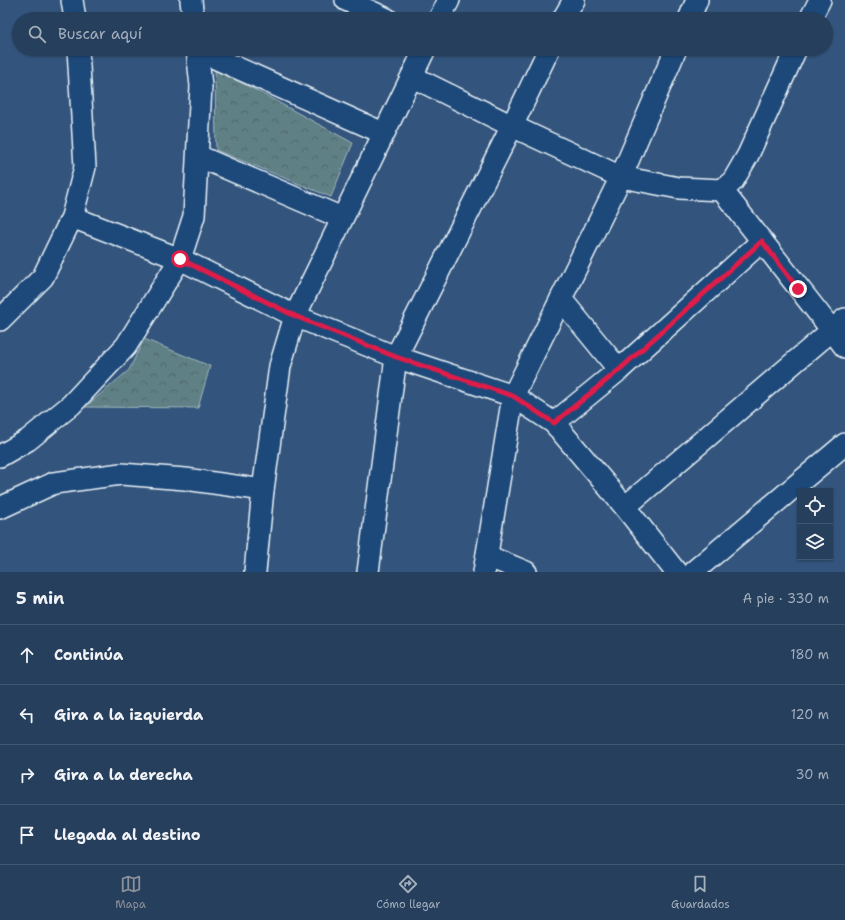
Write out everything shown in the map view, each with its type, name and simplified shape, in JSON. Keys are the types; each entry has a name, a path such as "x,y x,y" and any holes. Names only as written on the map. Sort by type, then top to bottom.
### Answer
{"street":[{"path":"72,0 74,12"},
{"path":"191,0 192,12"},
{"path":"346,0 372,12"},
{"path":"443,12 449,0"},
{"path":"567,12 574,0"},
{"path":"692,12 697,0"},
{"path":"814,12 820,0"},
{"path":"0,320 43,277 72,217 85,167 78,56"},
{"path":"0,456 28,440 71,405 126,346 180,259 194,216 201,86 198,56"},
{"path":"212,56 383,133"},
{"path":"255,572 263,490 280,366 295,316 422,56"},
{"path":"368,572 396,357 512,126 545,56"},
{"path":"526,572 485,564 513,396 621,177 673,56"},
{"path":"412,77 621,177 679,188 722,190 732,181 748,155 793,56"},
{"path":"198,156 342,218"},
{"path":"722,190 762,241 838,325 845,347"},
{"path":"72,217 180,259 295,316 396,357 513,396 554,423 625,507 676,572"},
{"path":"554,423 619,370 762,241"},
{"path":"561,299 619,370"},
{"path":"625,507 838,325"},
{"path":"693,572 845,444"},
{"path":"0,508 54,483 121,474 185,480 263,490"}],"green space":[{"path":"215,68 353,143 331,197 216,150"},
{"path":"144,339 210,366 198,408 85,407 129,370"}],"route":[{"path":"180,259 295,316 396,357 513,396 554,423 619,370 762,241 798,289"}]}
